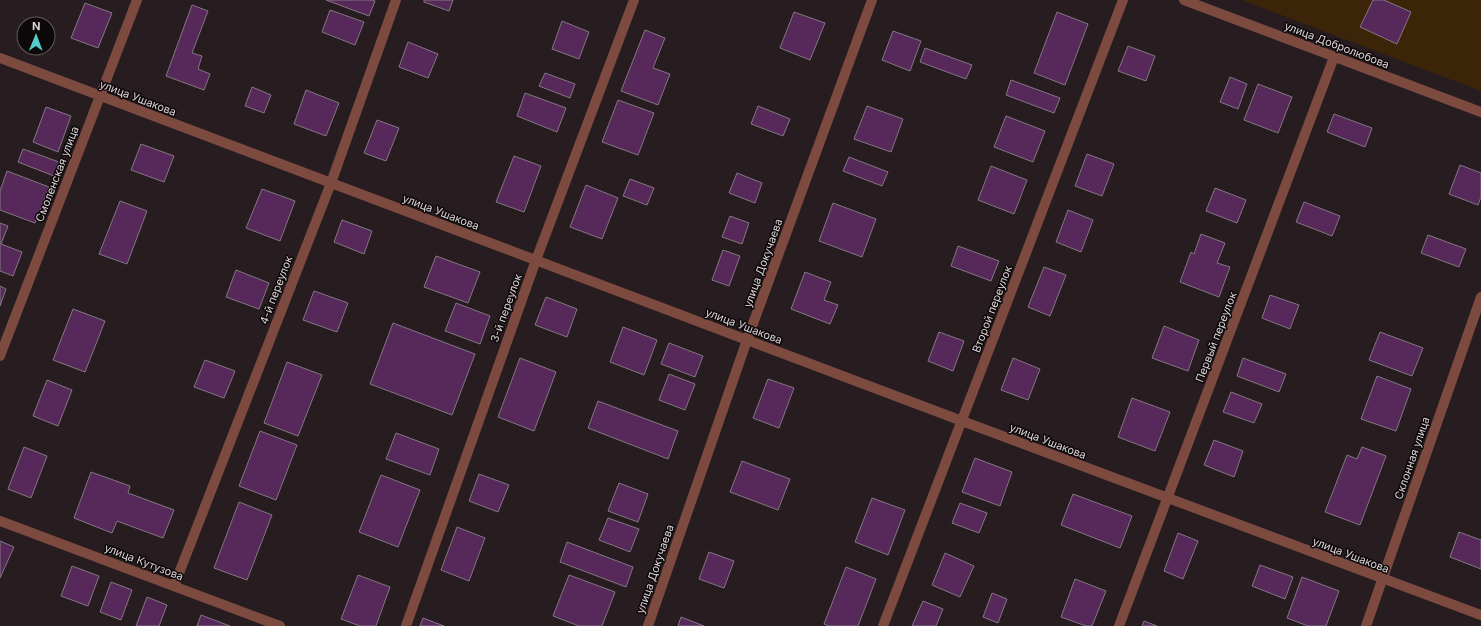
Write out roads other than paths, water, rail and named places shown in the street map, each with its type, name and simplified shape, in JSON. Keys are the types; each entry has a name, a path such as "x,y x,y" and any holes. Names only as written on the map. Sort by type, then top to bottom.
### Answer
{"street":[{"name":"Смоленская улица","path":"0,356 137,0"},
{"name":"4-й переулок","path":"174,586 331,183 396,0"},
{"name":"3-й переулок","path":"406,626 536,260 634,0"},
{"name":"улица Докучаева","path":"648,626 747,340 872,0"},
{"name":"Второй переулок","path":"883,626 1123,0"},
{"name":"улица Добролюбова","path":"1184,0 1481,112"},
{"name":"Первый переулок","path":"1119,626 1334,56"},
{"name":"улица Ушакова","path":"0,58 1481,615"},
{"name":"Склонная улица","path":"1366,626 1481,297"},
{"name":"улица Кутузова","path":"0,521 280,626"}]}
